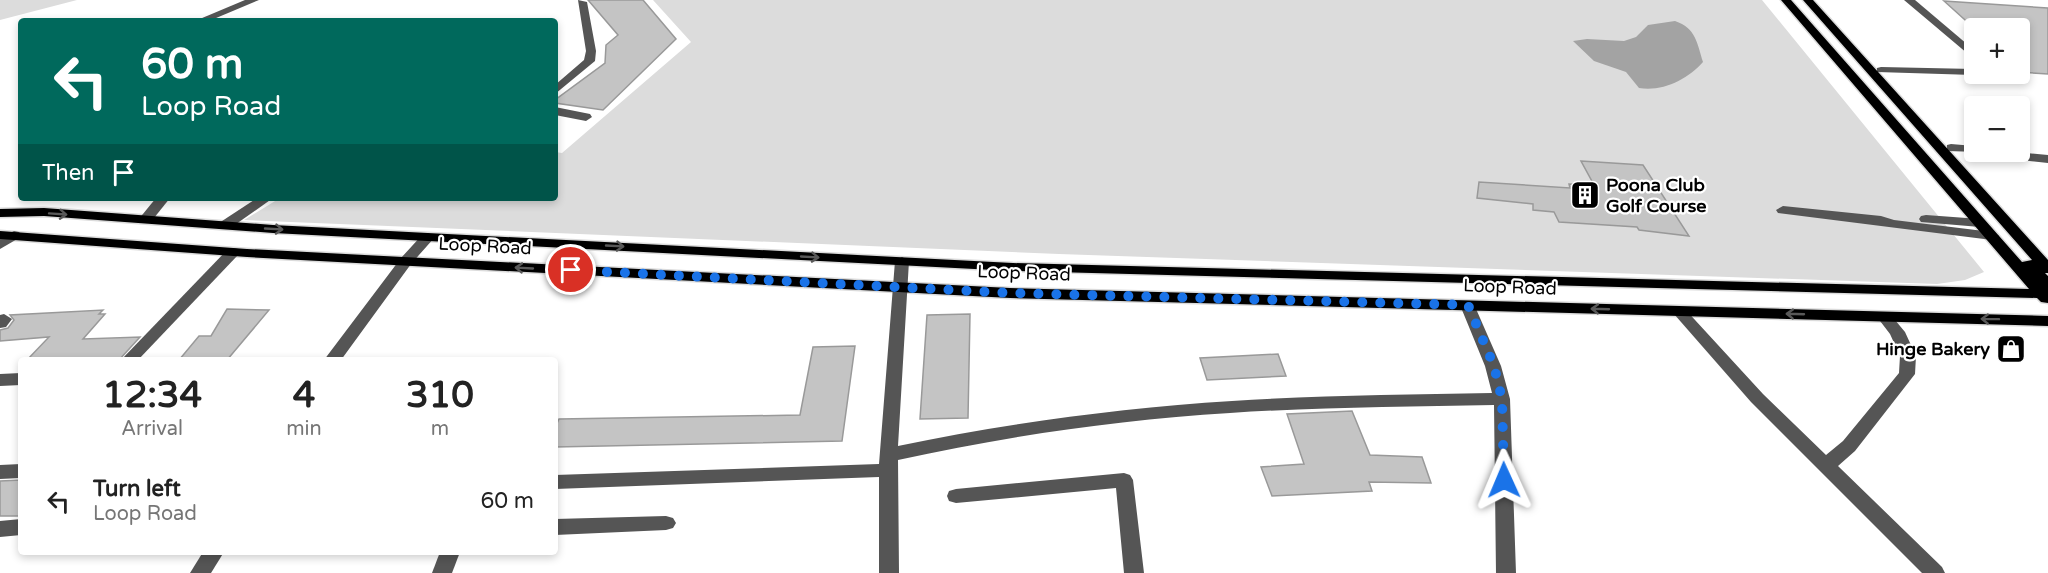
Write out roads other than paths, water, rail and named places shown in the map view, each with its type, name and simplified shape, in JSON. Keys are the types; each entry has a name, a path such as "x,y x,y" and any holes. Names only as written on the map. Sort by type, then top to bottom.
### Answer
{"main road":[{"path":"1786,0 1992,237 2046,294"},
{"path":"1797,0 1970,197 2046,294"},
{"path":"1808,0 2048,269"},
{"path":"1816,0 2048,253"},
{"name":"Loop Road","path":"0,213 44,212 224,226 1013,267 2046,294"},
{"name":"Loop Road","path":"7,235 233,252 1010,293 2048,321"}],"street":[{"path":"208,18 254,0"},
{"path":"1909,0 1964,47"},
{"path":"558,88 589,61 591,51 582,2"},
{"path":"1881,70 1964,72"},
{"path":"558,112 586,117"},
{"path":"1951,148 1964,149"},
{"path":"2030,157 2048,159"},
{"path":"145,220 161,201"},
{"path":"224,226 262,201"},
{"path":"1783,210 1881,220 1891,224 1992,237"},
{"path":"1881,220 1888,216 1980,223"},
{"path":"0,245 7,235"},
{"path":"334,357 406,261 429,237"},
{"path":"132,357 233,252"},
{"path":"889,573 889,463 902,261"},
{"path":"1468,305 1494,366 1502,399 1506,573"},
{"path":"1679,311 1757,398 1935,573"},
{"path":"1826,466 1849,446 1907,374 1908,356 1897,332 1885,316"},
{"path":"0,380 18,379"},
{"path":"558,482 889,463 968,438 1186,410 1279,404 1502,399"},
{"path":"0,471 18,471"},
{"path":"956,496 1124,480 1134,573"},
{"path":"558,528 666,523"},
{"path":"0,529 18,528"},
{"path":"200,573 212,555"},
{"path":"442,573 449,555"}],"place":[{"name":"Poona Club Golf Course","path":"1585,195"},
{"name":"Hinge Bakery","path":"2011,349"}]}
